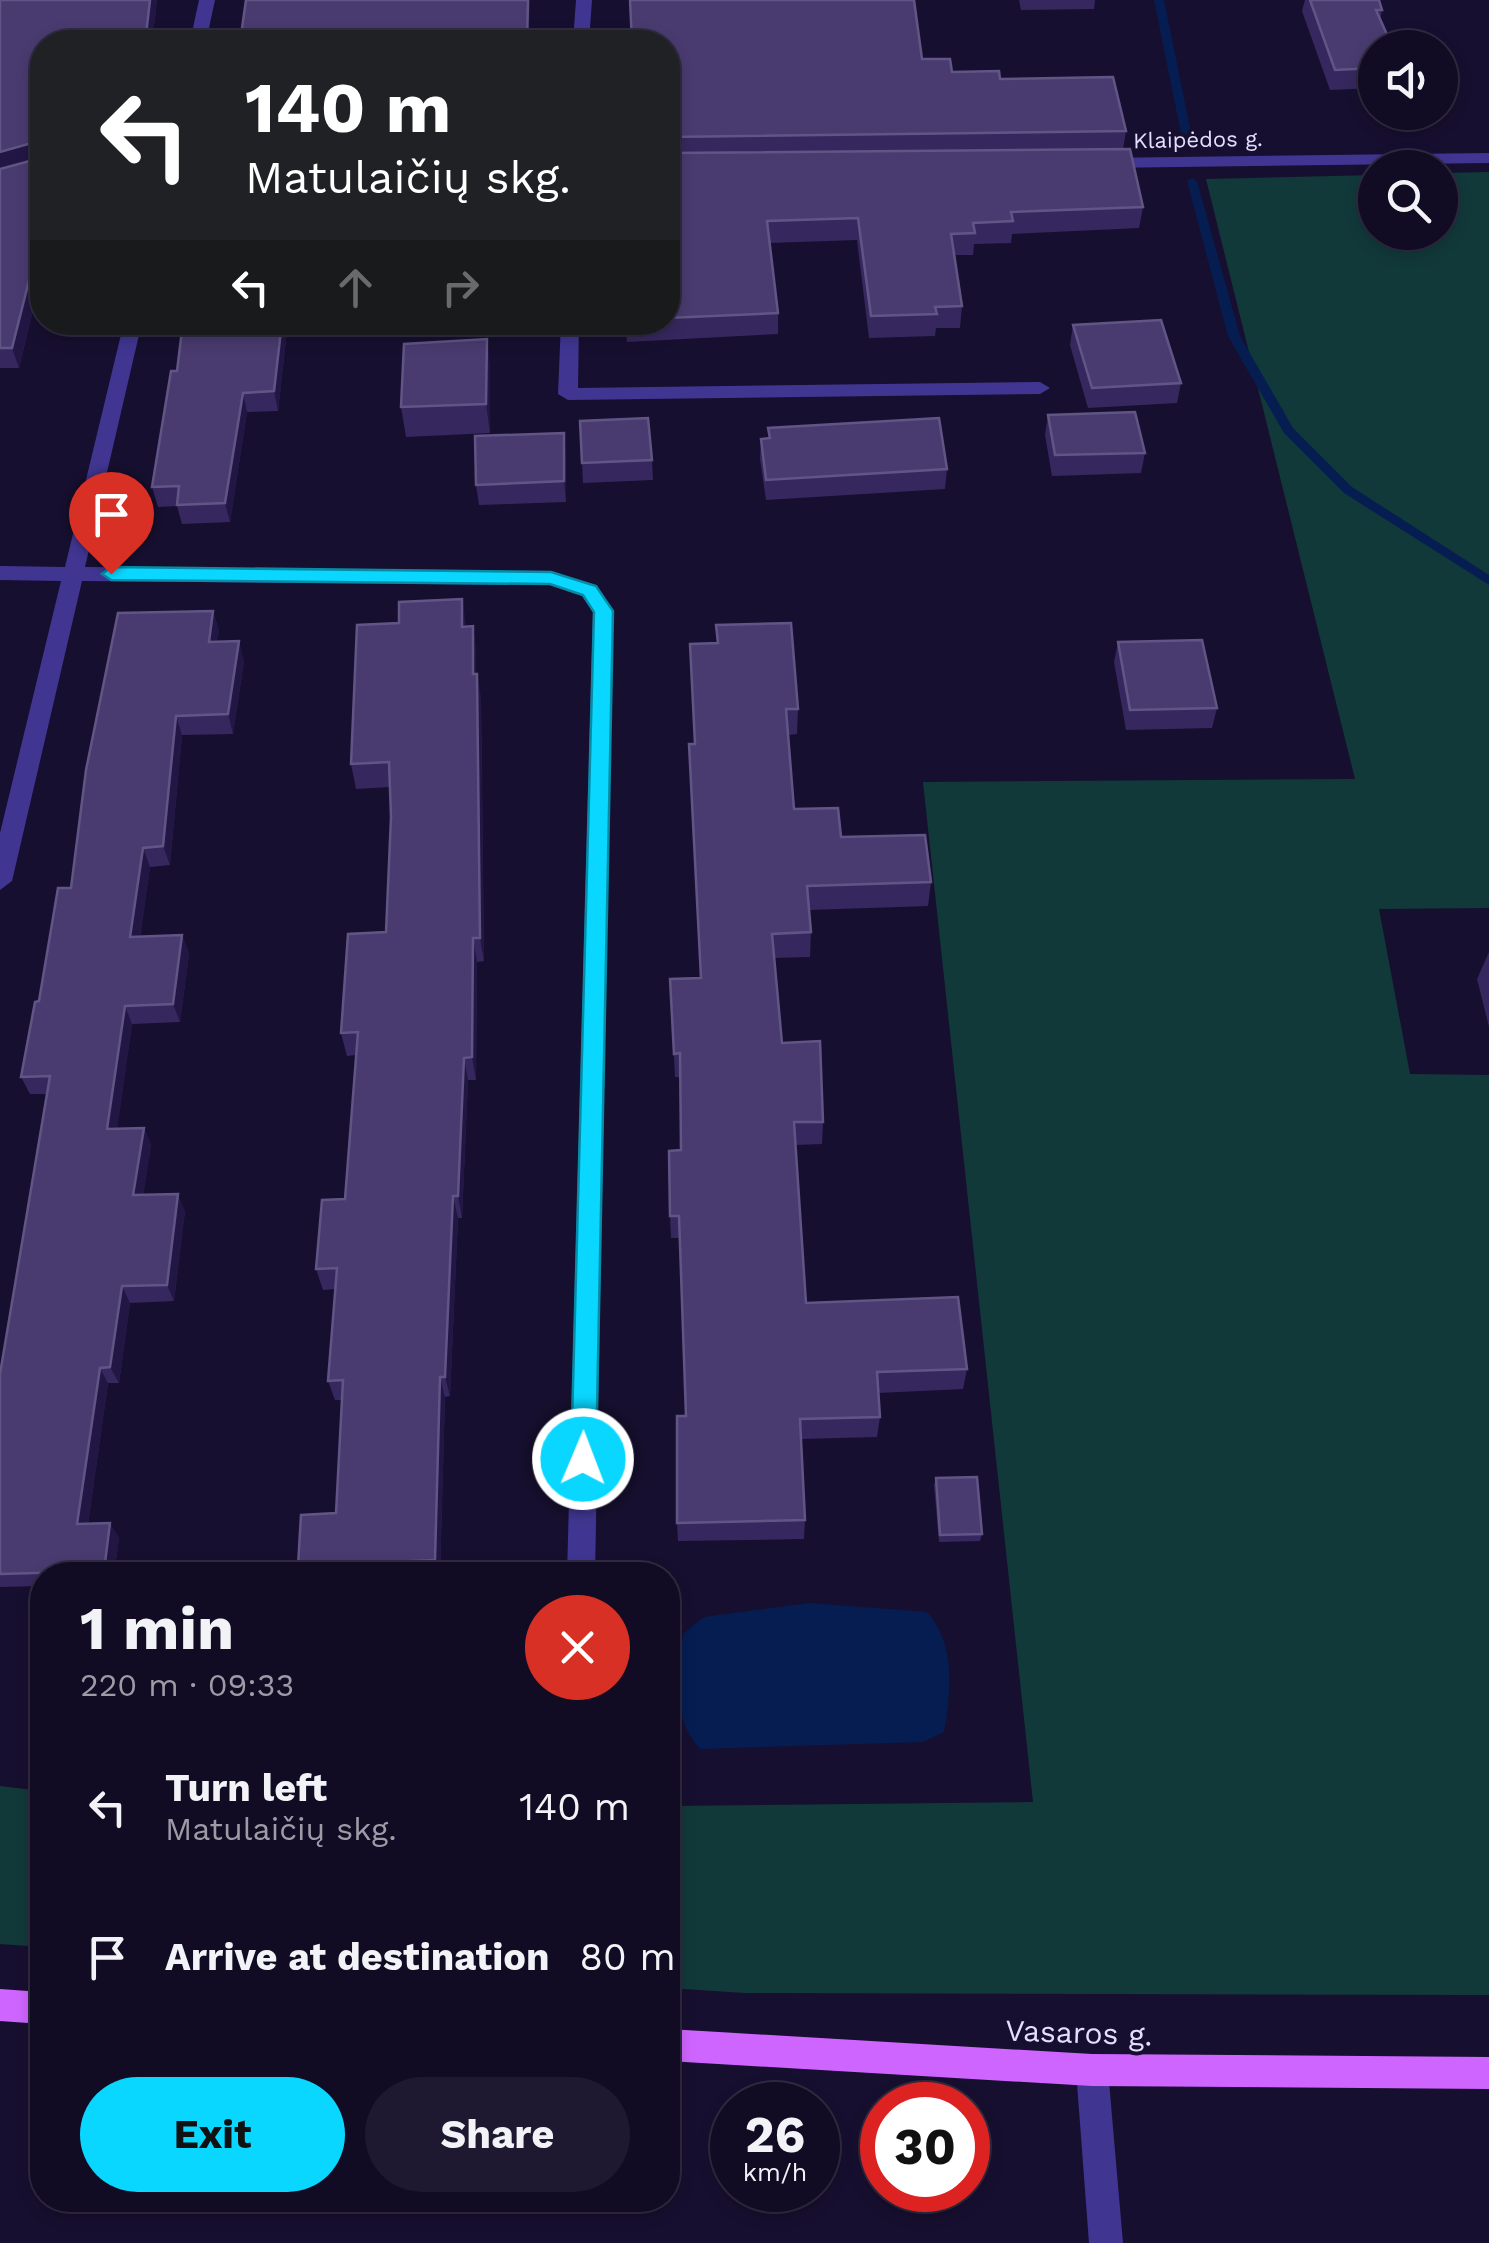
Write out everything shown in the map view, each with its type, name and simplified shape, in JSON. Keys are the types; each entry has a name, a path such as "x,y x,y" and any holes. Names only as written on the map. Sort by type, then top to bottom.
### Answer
{"main road":[{"path":"0,2005 30,2007"},
{"name":"Vasaros g.","path":"680,2046 1092,2070 1489,2073"}],"street":[{"path":"201,30 207,0"},
{"path":"582,30 584,0"},
{"name":"Klaipėdos g.","path":"1080,163 1489,158"},
{"path":"0,880 130,335"},
{"path":"570,335 568,394 1040,388"},
{"path":"0,573 551,578 590,591 603,611 581,1562"},
{"path":"1092,2070 1106,2243"}],"green space":[{"path":"1489,172 1489,908 1379,909 1410,1074 1489,1075 1489,1995 745,1993 680,1989 680,1806 1033,1802 923,782 1355,779 1206,179 1358,175 1358,250 1458,250 1458,173"},
{"path":"0,1786 30,1790 30,1946 0,1944"}],"water":[{"path":"810,1603 927,1612 947,1654 949,1685 944,1732 923,1742 700,1749 690,1736 680,1709 680,1662 683,1634 704,1617"}],"building":[{"path":"0,0 150,0 147,30 30,30 30,143 0,152"},
{"path":"246,0 528,0 527,30 242,30"},
{"path":"630,0 914,0 922,59 950,59 952,72 999,71 1000,79 1113,77 1126,131 680,137 680,30 631,30"},
{"path":"1310,0 1379,0 1382,10 1376,10 1385,30 1358,30 1358,69 1335,70"},
{"path":"1130,149 1143,207 1011,212 1013,221 973,223 975,233 951,234 962,306 935,307 937,314 871,316 858,218 767,221 778,313 680,317 680,153"},
{"path":"30,161 30,277 12,348 0,348 0,169"},
{"path":"1161,320 1181,383 1092,388 1073,325"},
{"path":"181,335 280,335 274,391 243,393 225,503 177,505 179,486 152,487 171,371 177,371"},
{"path":"487,339 486,404 401,407 404,344"},
{"path":"1135,412 1145,453 1055,455 1048,415"},
{"path":"648,418 652,460 582,463 580,421"},
{"path":"939,418 947,469 766,480 761,439 770,438 768,428"},
{"path":"564,433 564,481 476,485 475,436"},
{"path":"462,599 462,627 473,626 473,674 477,674 480,938 473,938 472,1057 464,1058 458,1196 453,1196 445,1377 440,1377 435,1560 298,1562 301,1515 336,1513 343,1380 328,1381 337,1268 316,1269 322,1200 345,1199 358,1032 341,1033 348,934 386,932 389,762 351,764 357,625 399,623 399,602"},
{"path":"213,611 209,642 239,641 228,714 176,716 163,846 143,848 130,937 182,935 173,1004 125,1006 107,1129 144,1128 133,1195 178,1194 167,1285 122,1286 110,1367 100,1368 77,1524 110,1523 105,1562 30,1562 30,1573 0,1574 0,1374 50,1076 21,1077 35,1002 39,1001 58,888 71,888 86,770 118,613"},
{"path":"791,623 798,709 786,709 794,809 838,808 841,837 925,835 931,882 807,886 811,932 772,934 782,1043 820,1041 823,1122 794,1122 806,1303 958,1297 967,1369 877,1372 880,1417 800,1419 805,1520 677,1523 677,1416 686,1416 679,1216 670,1216 669,1151 681,1150 680,1053 674,1054 670,979 701,978 689,744 695,744 690,644 718,643 716,625"},
{"path":"1202,640 1217,708 1130,710 1118,642"},
{"path":"977,1477 982,1534 940,1535 936,1478"}],"waterway":[{"path":"1159,0 1187,138"},
{"path":"1192,181 1234,336 1288,430 1348,490 1489,581"}],"route":[{"path":"111,574 551,578 590,591 603,611 583,1459"}]}
